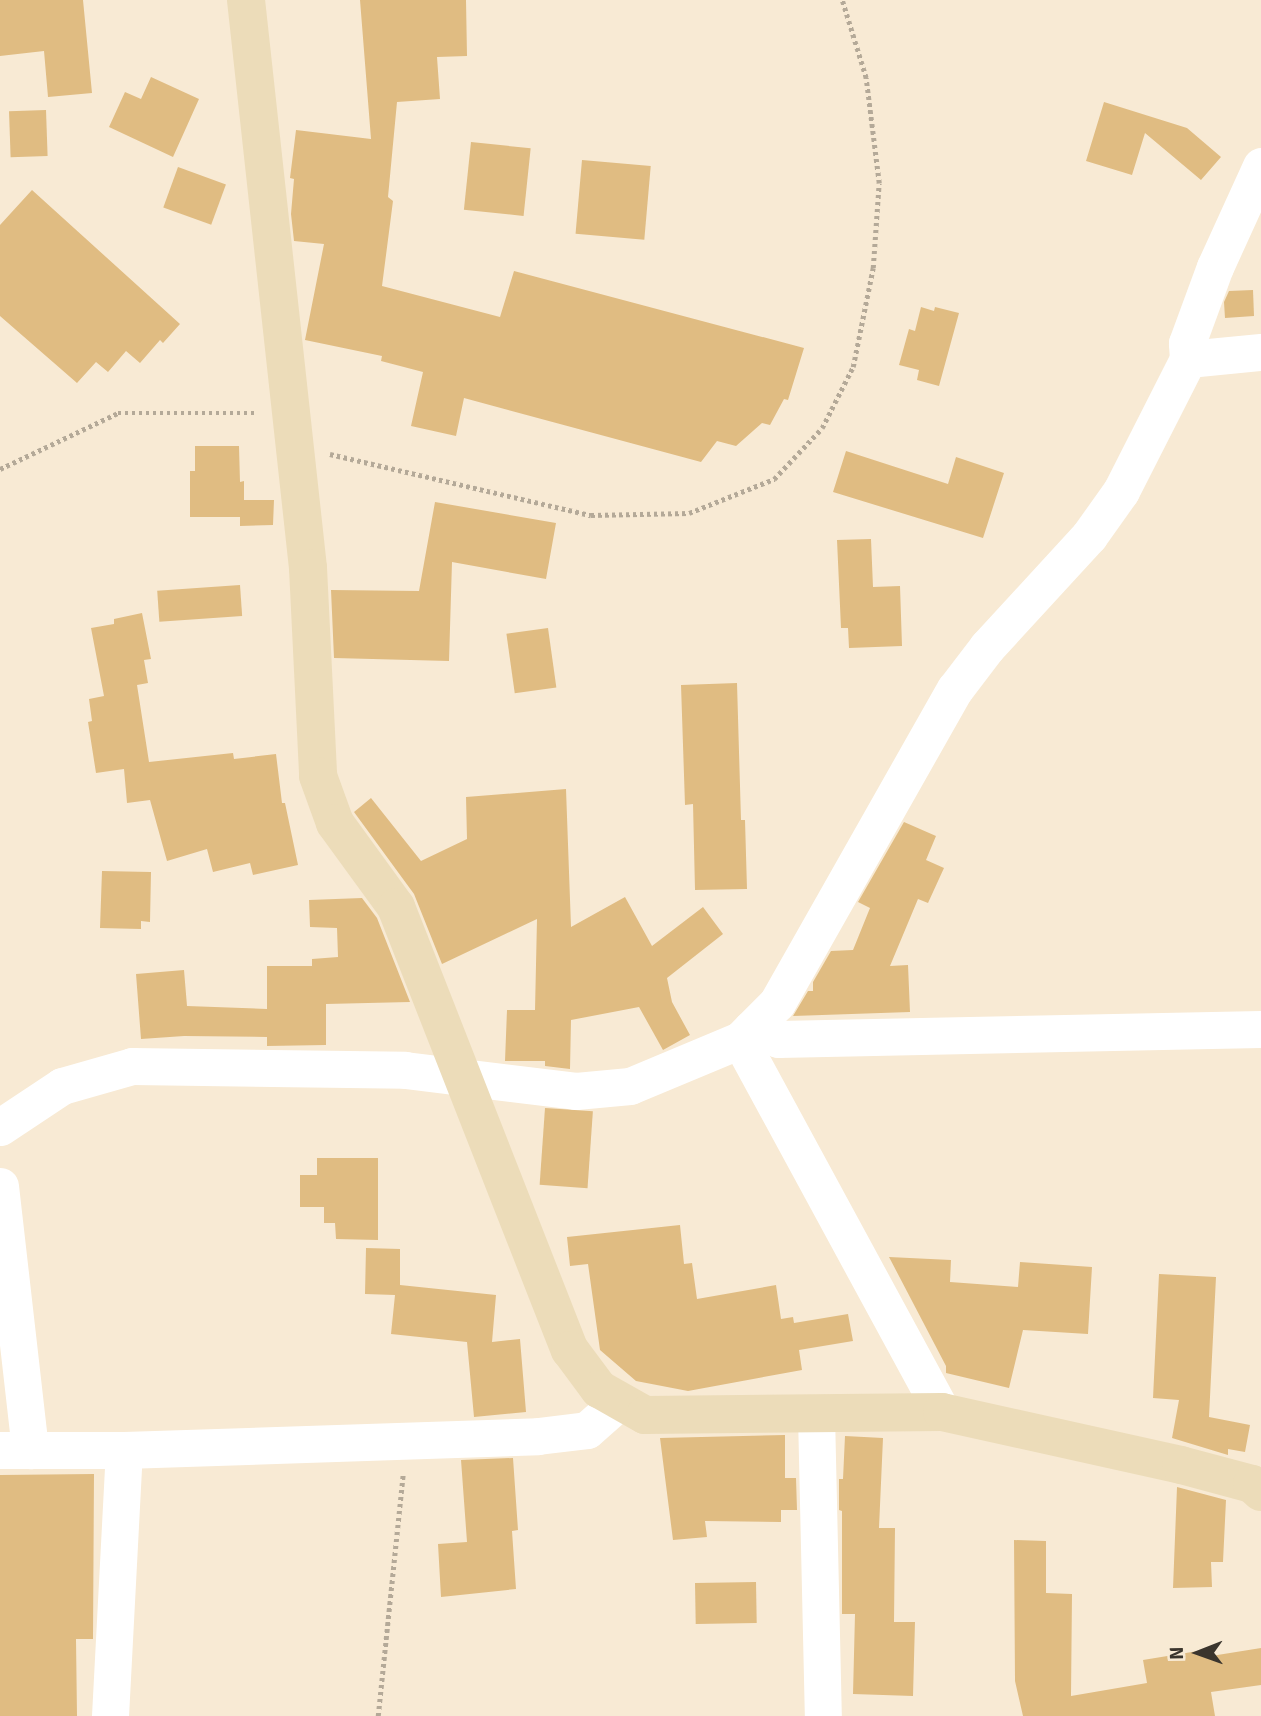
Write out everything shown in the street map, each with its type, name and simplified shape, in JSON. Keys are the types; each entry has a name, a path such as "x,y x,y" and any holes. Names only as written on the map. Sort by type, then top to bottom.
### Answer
{"street":[{"path":"246,0 308,568 318,776 335,823 396,907 570,1350 599,1389 645,1415 942,1412 1181,1465 1252,1484 1261,1492"},
{"path":"0,1127 62,1086 132,1066 405,1070 576,1091 631,1086 746,1034 777,1003 955,689 987,647 1090,536 1121,491 1188,359 1187,343 1215,267 1261,166"},
{"path":"1188,359 1261,352"},
{"path":"746,1034 778,1039 1261,1029"},
{"path":"746,1034 942,1412"},
{"path":"0,1186 15,1450 124,1450 538,1436 587,1430 620,1401"},
{"path":"816,1414 823,1716"},
{"path":"110,1716 124,1450"}],"path":[{"path":"295,446 591,515 689,513 774,480 822,428 853,367 873,268 878,183 866,78 842,0"},
{"path":"0,469 118,413 184,411 252,414 291,402"},
{"path":"378,1716 406,1442"}],"building":[{"path":"0,0 83,0 92,93 48,97 44,51 0,56"},
{"path":"360,0 466,0 467,56 437,57 440,99 397,102 388,197 393,201 382,286 500,317 514,271 804,348 788,400 784,399 770,425 762,423 736,446 717,441 701,462 464,398 456,436 411,426 423,372 381,361 382,356 305,340 324,244 294,241 291,214 294,179 290,178 296,130 371,139"},
{"path":"151,77 199,99 173,157 109,127 125,92 141,99"},
{"path":"1104,102 1187,128 1221,157 1201,180 1145,133 1132,175 1086,161"},
{"path":"46,110 48,156 11,157 9,111"},
{"path":"471,142 531,148 524,216 464,210"},
{"path":"582,160 651,166 644,240 576,234"},
{"path":"178,167 226,184 211,225 163,207"},
{"path":"32,190 180,324 163,343 160,340 140,363 126,351 108,372 96,362 77,383 0,316 0,225"},
{"path":"1253,290 1254,316 1225,318 1224,302 1229,291"},
{"path":"921,307 934,311 935,307 959,313 939,386 917,380 919,370 899,365 909,329 915,331"},
{"path":"195,446 239,446 240,482 244,481 244,500 274,500 273,525 240,526 240,517 190,517 190,471 195,471"},
{"path":"846,451 948,484 956,457 1004,473 983,538 833,492"},
{"path":"435,502 556,523 546,579 452,562 449,661 334,658 331,590 419,591"},
{"path":"871,539 873,587 900,586 902,646 849,648 848,628 841,628 837,540"},
{"path":"240,585 242,616 159,622 157,591"},
{"path":"142,613 151,659 144,660 148,683 137,685 149,762 233,753 234,759 276,754 282,803 285,803 298,865 253,875 250,863 213,872 207,849 167,861 150,800 127,803 124,769 96,773 88,722 92,721 89,699 104,696 91,628 114,624 114,619"},
{"path":"548,628 556,687 515,693 506,634"},
{"path":"737,683 741,820 745,820 747,889 695,890 693,804 685,805 681,685"},
{"path":"566,789 571,927 625,897 652,946 703,907 723,934 667,978 672,1002 690,1035 663,1050 639,1007 571,1020 570,1069 545,1066 545,1061 505,1061 507,1010 535,1010 537,919 442,964 414,894 354,812 371,798 421,861 467,839 466,797"},
{"path":"904,822 936,836 926,860 944,868 928,903 918,899 890,966 908,965 910,1012 793,1016 808,991 813,991 813,982 831,951 853,950 870,908 858,902"},
{"path":"102,871 151,872 150,922 141,921 141,929 100,928"},
{"path":"362,898 377,918 410,1002 326,1004 326,1045 267,1046 267,1037 184,1036 141,1039 136,974 184,970 187,1006 267,1009 267,966 312,966 312,959 338,957 337,928 310,927 309,900"},
{"path":"545,1108 593,1111 588,1188 540,1185"},
{"path":"317,1158 378,1158 378,1240 336,1239 335,1223 324,1223 324,1207 300,1207 300,1175 317,1175"},
{"path":"680,1225 684,1264 692,1263 697,1299 776,1285 781,1319 793,1317 794,1323 848,1314 853,1341 799,1350 802,1370 688,1391 636,1381 600,1350 588,1264 570,1266 567,1237"},
{"path":"366,1248 400,1249 400,1285 496,1295 492,1342 520,1339 526,1412 474,1417 467,1342 391,1334 395,1295 365,1294"},
{"path":"889,1257 951,1260 950,1282 1018,1287 1020,1262 1092,1267 1088,1334 1023,1330 1009,1388 946,1373 946,1366"},
{"path":"1159,1274 1216,1277 1209,1417 1250,1425 1245,1452 1228,1449 1228,1455 1172,1438 1179,1400 1153,1398"},
{"path":"785,1435 785,1478 796,1478 797,1510 781,1510 781,1522 705,1521 707,1537 673,1540 660,1438"},
{"path":"845,1436 883,1438 879,1528 895,1528 894,1622 915,1622 913,1696 853,1694 855,1614 842,1614 842,1511 839,1510 839,1479 843,1479"},
{"path":"513,1458 518,1530 512,1531 516,1589 441,1597 438,1544 467,1542 461,1460"},
{"path":"94,1474 93,1639 76,1639 77,1716 0,1716 0,1475"},
{"path":"1177,1487 1226,1500 1223,1562 1211,1562 1212,1587 1173,1588"},
{"path":"1014,1540 1046,1541 1046,1593 1072,1594 1071,1696 1147,1683 1143,1660 1204,1650 1205,1657 1261,1648 1261,1685 1211,1692 1215,1716 1023,1716 1015,1681"},
{"path":"756,1582 757,1623 696,1624 695,1583"}]}
